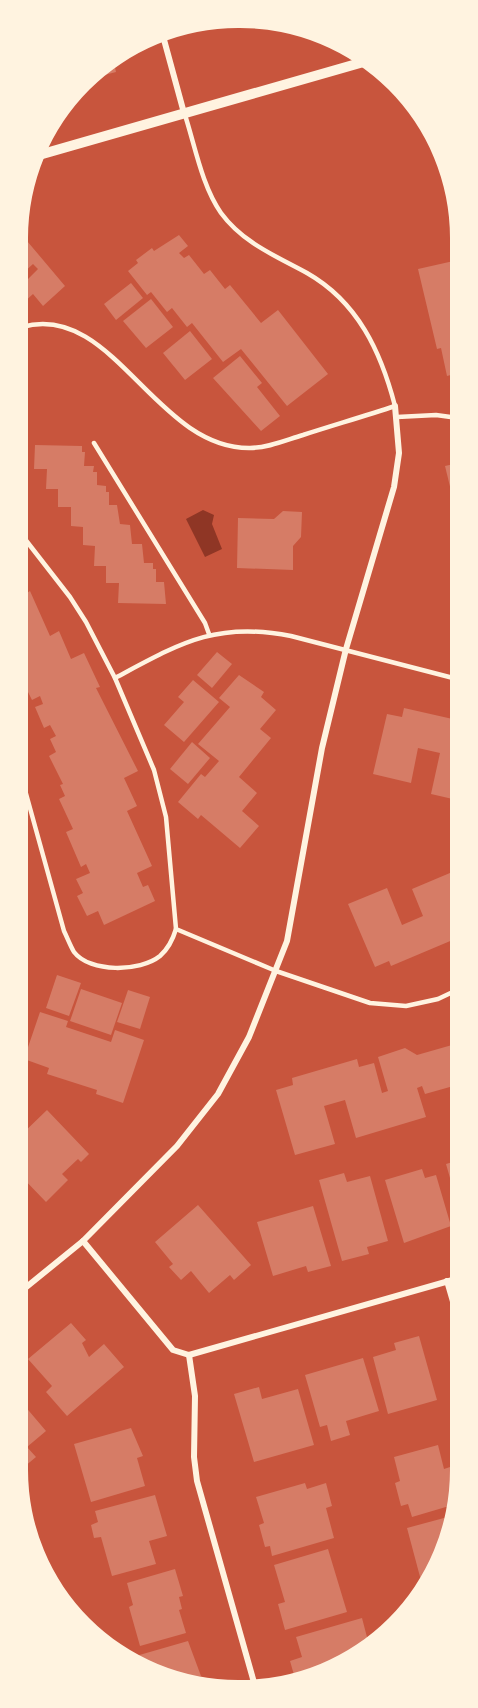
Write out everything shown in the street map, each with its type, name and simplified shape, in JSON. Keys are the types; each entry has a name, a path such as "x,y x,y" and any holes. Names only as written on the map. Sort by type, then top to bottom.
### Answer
{"street":[{"path":"165,42 184,113"},
{"path":"47,153 357,65"},
{"path":"29,1285 83,1241 177,1146 218,1094 249,1037 276,971 292,919 322,748 346,649 394,488 399,453 395,406"},
{"path":"83,1241 173,1350 189,1355 450,1280"},
{"path":"447,1281 450,1291"},
{"path":"189,1355 195,1396 194,1457 197,1481 253,1679"}],"lane":[{"path":"28,327 55,325 78,331 99,347 183,426 207,439 235,447 264,447 395,406 388,378 370,337 343,301 309,274 252,243 222,215 213,202 184,113"},
{"path":"397,417 436,415 450,417"},
{"path":"94,442 205,623 209,634"},
{"path":"28,544 78,609 115,678 159,788 166,817 176,929 166,950 152,961 105,968 75,953 64,931 28,796"},
{"path":"115,678 176,645 209,634 273,633 346,649 450,677"},
{"path":"176,929 276,971 349,998 389,1006 423,1003 450,993"}],"shaded area":[{"path":"203,510 214,515 212,524 222,549 205,557 186,519"}],"building":[{"path":"179,235 188,246 179,253 184,258 189,255 204,274 210,270 225,289 230,285 261,323 278,310 328,374 287,406 241,349 223,362 192,323 187,327 172,308 167,312 151,292 147,295 128,271 138,263 136,260 152,248 154,251"},
{"path":"28,242 65,286 43,306 33,294 28,299 28,279 38,269 33,264 28,269"},
{"path":"450,262 450,375 447,376 441,348 437,349 418,269"},
{"path":"131,283 143,298 116,320 104,304"},
{"path":"151,299 173,327 146,348 123,321"},
{"path":"190,331 212,359 185,380 163,353"},
{"path":"240,356 262,383 257,387 280,416 261,431 213,378"},
{"path":"35,445 82,446 82,452 85,452 84,466 94,466 93,472 97,472 97,485 106,486 106,492 109,492 109,505 117,505 120,524 130,525 132,544 142,544 144,563 153,563 153,569 156,569 156,582 164,582 166,604 118,603 119,583 106,583 106,566 94,566 95,546 83,545 83,527 71,526 71,507 58,507 58,489 46,489 47,469 34,469"},
{"path":"450,465 450,487 445,466"},
{"path":"283,511 302,512 301,537 293,546 293,570 237,568 238,518 274,519"},
{"path":"30,591 50,636 59,631 71,659 84,653 100,687 96,688 138,771 124,778 137,806 127,811 152,866 137,873 143,887 148,885 155,901 104,925 98,911 87,916 77,896 83,893 76,879 90,873 86,864 81,867 66,832 73,829 59,799 65,796 60,785 63,784 49,756 56,752 50,739 56,736 50,725 44,728 35,707 43,704 40,696 32,700 28,693"},
{"path":"217,652 232,664 212,688 197,675"},
{"path":"239,675 264,692 261,697 276,710 260,729 271,738 239,777 257,793 242,811 259,826 240,848 201,815 198,819 178,802 201,774 205,777 219,761 198,744 230,707 219,698"},
{"path":"193,680 219,702 184,742 164,725 184,702 178,697"},
{"path":"404,708 450,718 450,798 431,794 440,753 418,748 411,783 373,774 387,714 402,717"},
{"path":"192,742 210,758 188,784 170,769"},
{"path":"450,873 450,941 391,966 389,961 375,967 348,904 387,888 402,925 423,916 412,889"},
{"path":"57,975 81,983 69,1016 46,1008"},
{"path":"81,989 122,1003 111,1035 70,1021"},
{"path":"128,990 150,997 140,1029 117,1022"},
{"path":"40,1012 68,1021 66,1027 111,1042 115,1030 144,1040 123,1103 96,1094 97,1090 47,1074 49,1068 29,1061 29,1045"},
{"path":"450,1046 450,1087 425,1094 422,1086 417,1088 426,1117 356,1138 345,1100 324,1106 335,1144 295,1155 276,1090 293,1085 292,1078 357,1059 359,1067 374,1063 382,1093 388,1091 378,1057 405,1048 417,1055"},
{"path":"47,1110 89,1154 81,1162 78,1159 62,1174 68,1180 46,1202 29,1184 29,1128"},
{"path":"450,1163 450,1178 446,1164"},
{"path":"422,1169 425,1178 436,1175 450,1226 404,1243 385,1180"},
{"path":"344,1173 347,1182 370,1176 388,1241 367,1247 369,1254 342,1261 319,1180"},
{"path":"198,1205 251,1265 234,1280 230,1275 209,1293 191,1271 181,1280 169,1267 173,1264 155,1242"},
{"path":"313,1206 331,1266 308,1272 306,1266 273,1276 257,1222"},
{"path":"71,1323 86,1340 82,1343 89,1357 104,1344 124,1367 67,1416 46,1392 52,1386 29,1358"},
{"path":"419,1336 437,1400 388,1414 373,1357 396,1350 394,1343"},
{"path":"363,1358 379,1411 346,1421 350,1435 331,1441 327,1425 320,1427 305,1375"},
{"path":"259,1387 262,1399 298,1389 314,1445 254,1462 234,1394"},
{"path":"29,1411 46,1431 29,1445"},
{"path":"131,1428 143,1456 137,1458 145,1486 91,1502 74,1444"},
{"path":"438,1445 444,1469 450,1467 446,1507 412,1517 408,1504 401,1506 395,1483 400,1481 394,1457"},
{"path":"29,1449 36,1457 29,1463"},
{"path":"305,1483 307,1489 326,1483 332,1506 326,1508 334,1538 272,1556 270,1546 265,1547 259,1525 264,1523 256,1497"},
{"path":"155,1495 167,1536 149,1541 156,1564 112,1576 101,1537 94,1538 91,1525 98,1522 95,1511"},
{"path":"443,1518 433,1550 420,1576 407,1528"},
{"path":"328,1549 347,1612 285,1630 278,1604 285,1602 274,1565"},
{"path":"175,1569 183,1596 179,1597 182,1609 179,1610 186,1633 140,1646 129,1607 133,1605 127,1583"},
{"path":"362,1618 367,1636 332,1658 293,1672 290,1661 302,1657 296,1637"},
{"path":"188,1641 201,1676 171,1668 140,1655"}]}
